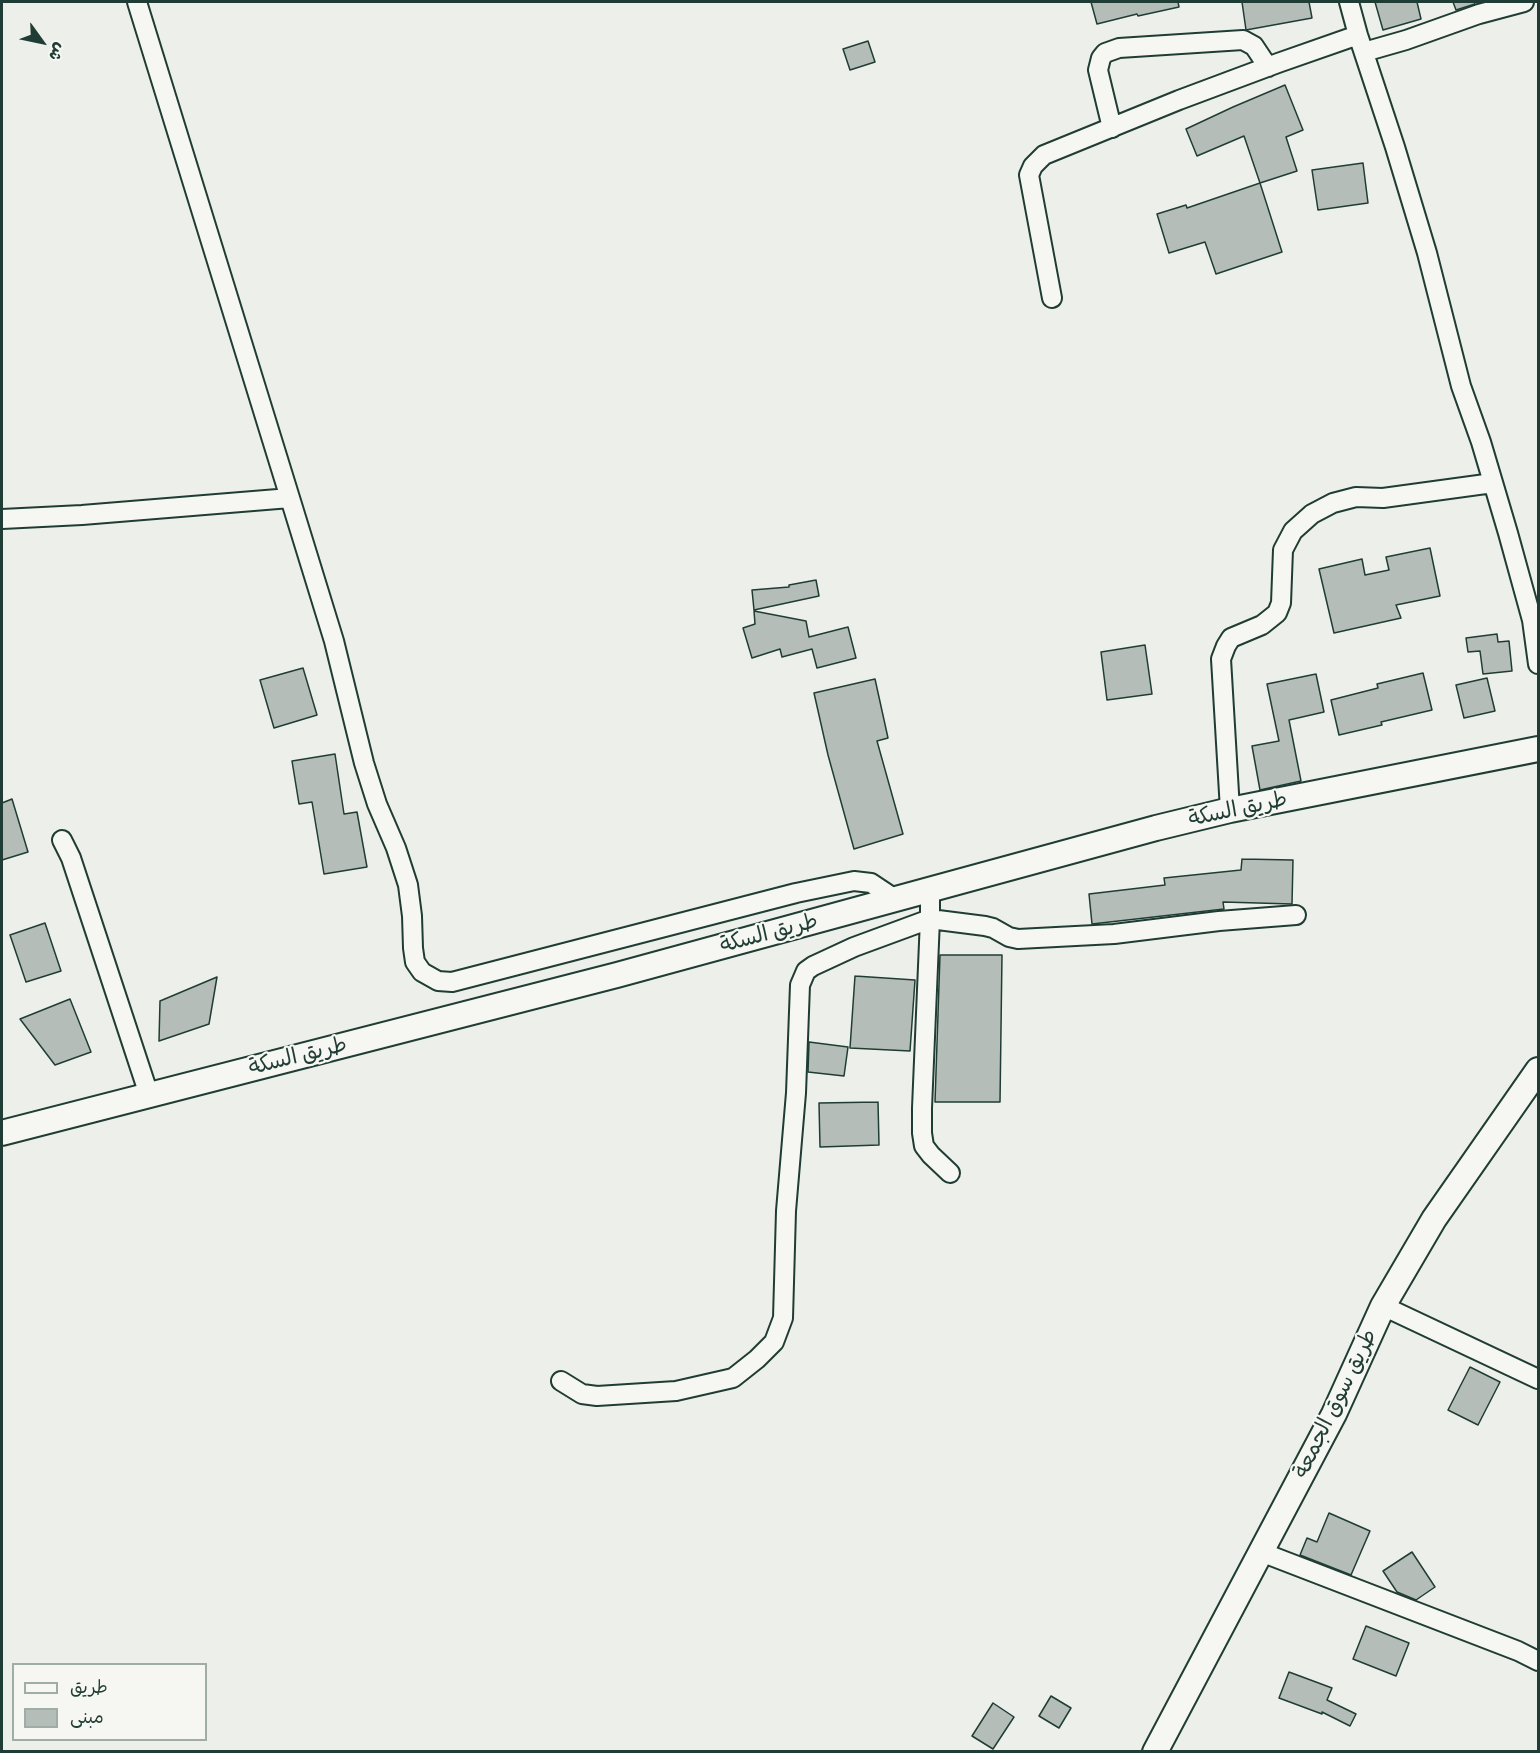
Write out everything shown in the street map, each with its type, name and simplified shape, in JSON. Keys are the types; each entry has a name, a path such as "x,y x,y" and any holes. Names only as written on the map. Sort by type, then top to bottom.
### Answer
{"main road":[{"name":"طريق السكة","path":"2,1133 605,978 1156,828 1230,810 1539,748"},
{"name":"طريق سوق الجمعة","path":"1155,1752 1334,1413 1383,1306 1434,1219 1539,1070"}],"street":[{"path":"137,2 328,618 370,783 408,885 415,962 422,972 438,981 452,982 796,893 854,881 871,884 895,899"},
{"path":"1349,2 1427,253 1461,386 1493,483 1532,620 1539,664"},
{"path":"1052,298 1029,175 1032,166 1044,155 1179,100 1268,67 1524,2"},
{"path":"1112,128 1098,70 1105,53 1119,48 1243,40 1254,46 1268,67"},
{"path":"1230,810 1221,659 1231,638 1262,625 1276,613 1281,603 1283,550 1293,531 1312,514 1333,503 1356,497 1383,498 1493,483"},
{"path":"2,519 82,515 290,498"},
{"path":"62,840 71,858 149,1095"},
{"path":"930,889 922,1133 924,1146 951,1173"},
{"path":"561,1381 582,1394 597,1396 676,1391 733,1378 774,1342 783,1318 786,1211 796,1093 800,985 806,971 813,966 854,947 930,919 985,926 1018,939 1114,934 1219,921 1296,915"},
{"path":"1383,1306 1539,1378"},
{"path":"1261,1552 1507,1647 1539,1662"}],"building":[{"path":"1091,2 1178,2 1179,7 1097,24"},
{"path":"1242,2 1309,2 1312,18 1246,30"},
{"path":"1375,2 1417,2 1421,19 1383,30"},
{"path":"1453,2 1474,2 1475,4 1456,10"},
{"path":"868,41 875,62 850,70 843,49"},
{"path":"1285,85 1303,130 1286,137 1297,171 1260,183 1244,136 1197,156 1186,129"},
{"path":"1363,163 1368,203 1318,210 1312,170"},
{"path":"1260,183 1282,252 1216,274 1205,242 1169,253 1157,214 1186,205 1187,208"},
{"path":"1430,548 1440,596 1396,605 1401,618 1334,633 1319,569 1362,559 1365,575 1389,570 1386,557"},
{"path":"816,580 819,596 754,610 752,590 789,587 789,585"},
{"path":"754,611 806,621 809,637 848,627 856,658 817,668 812,649 782,657 780,649 752,658 743,628 755,624"},
{"path":"1497,634 1498,642 1509,641 1512,671 1483,674 1480,651 1468,652 1466,638"},
{"path":"1145,645 1152,694 1107,700 1101,652"},
{"path":"303,668 317,715 274,728 260,680"},
{"path":"1423,673 1432,710 1339,735 1331,700 1378,688 1377,684"},
{"path":"1316,674 1324,712 1289,720 1301,781 1260,790 1252,746 1279,741 1267,684"},
{"path":"1487,678 1495,711 1464,718 1456,685"},
{"path":"875,679 888,738 877,741 903,834 854,849 828,755 814,693"},
{"path":"335,754 344,814 357,812 367,867 324,874 312,802 299,804 292,761"},
{"path":"12,799 28,852 2,860 2,803"},
{"path":"1242,859 1293,860 1292,904 1223,902 1224,909 1092,924 1089,894 1165,885 1164,878 1241,870"},
{"path":"45,923 61,971 26,982 10,935"},
{"path":"940,955 1002,955 1000,1102 935,1102"},
{"path":"855,976 915,980 910,1051 850,1048"},
{"path":"217,977 209,1024 159,1041 160,1001"},
{"path":"70,999 91,1052 55,1065 20,1019"},
{"path":"809,1042 848,1047 844,1076 808,1072"},
{"path":"878,1102 879,1145 820,1147 819,1103"},
{"path":"1470,1367 1500,1382 1478,1425 1448,1410"},
{"path":"1329,1513 1370,1531 1351,1575 1300,1555 1307,1538 1317,1542"},
{"path":"1412,1552 1435,1587 1416,1600 1397,1592 1383,1571"},
{"path":"1366,1626 1409,1643 1396,1676 1353,1659"},
{"path":"1289,1672 1332,1688 1327,1700 1356,1714 1350,1726 1322,1712 1322,1714 1279,1698"},
{"path":"1051,1696 1071,1708 1059,1728 1039,1716"},
{"path":"993,1703 1014,1717 993,1749 972,1736"}]}
